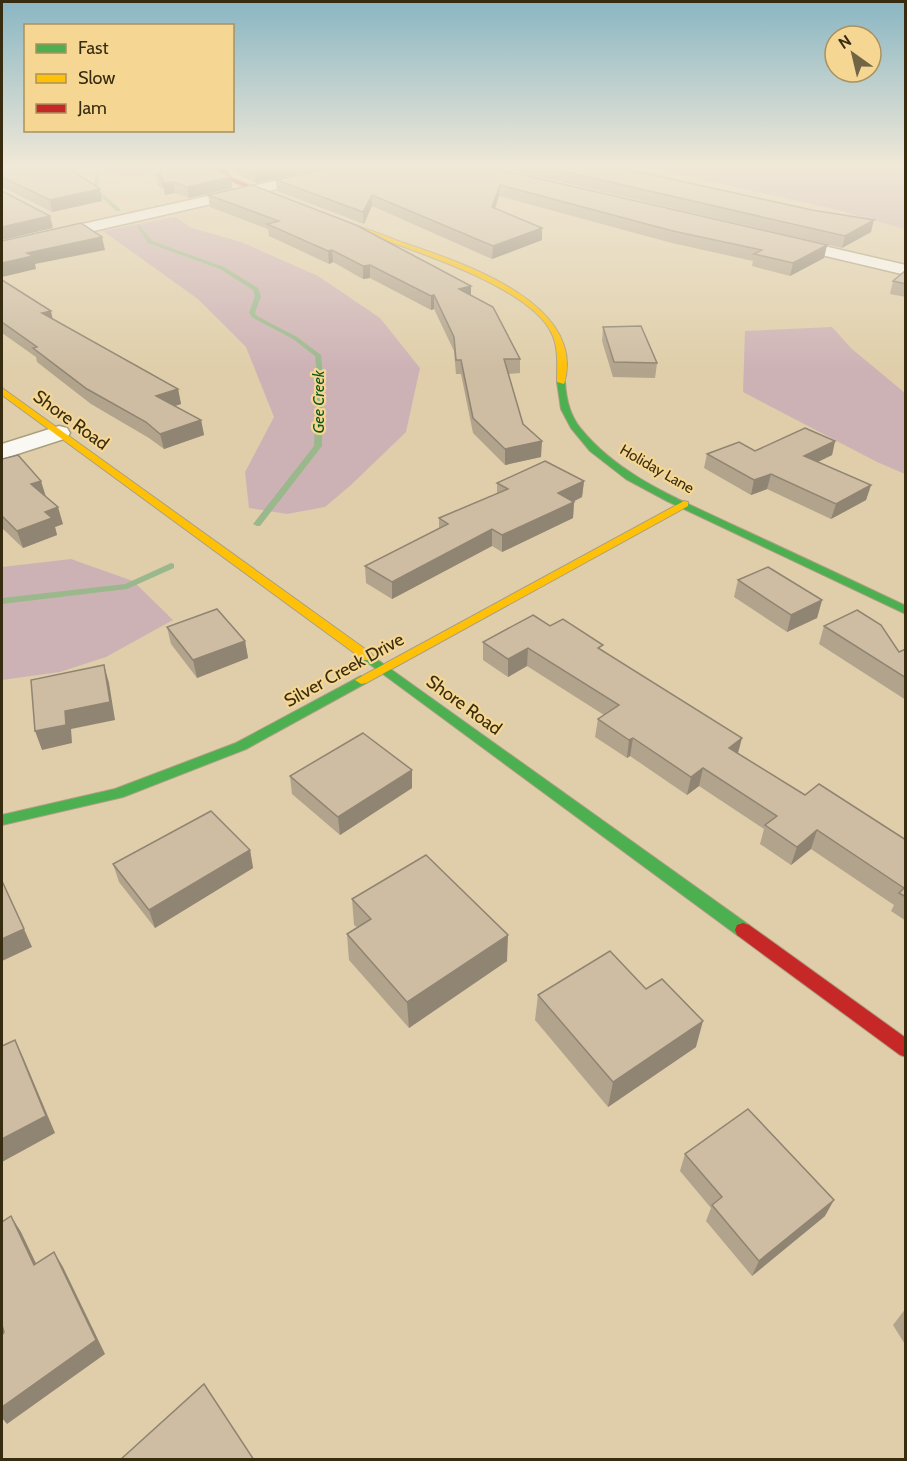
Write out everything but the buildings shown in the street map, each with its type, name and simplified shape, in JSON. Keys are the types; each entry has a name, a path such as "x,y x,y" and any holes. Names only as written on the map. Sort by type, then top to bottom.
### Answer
{"street":[{"path":"2,247 64,233"},
{"name":"Holiday Lane","path":"368,233 486,279 518,295 537,310 553,329 562,352 562,399 567,416 580,434 605,458 635,478 684,504 906,611"},
{"path":"765,237 906,270"},
{"name":"Shore Road","path":"2,391 906,1049"},
{"path":"2,452 59,434"},
{"name":"Silver Creek Drive","path":"2,820 118,793 241,746 684,504"}],"shaded area":[{"path":"106,233 210,233 241,242 318,276 380,318 420,368 406,432 325,507 287,514 249,508 245,472 274,417 246,347 198,299"},
{"path":"832,327 852,349 905,393 905,474 877,462 743,392 745,331"},
{"path":"71,559 133,581 173,620 106,657 60,672 2,680 2,567"}],"waterway":[{"name":"Gee Creek","path":"144,233 150,242 222,268 256,289 258,296 252,313 255,317 295,338 318,355 320,376 318,446 257,524"},
{"name":"Gee Creek","path":"2,601 127,586 171,566"}],"traffic: fast":[{"path":"561,382 562,396 570,421 594,449 630,477 670,499 906,611"},
{"path":"368,657 743,930"},
{"path":"2,820 118,793 241,746 361,680"}],"traffic: slow":[{"path":"369,233 485,277 536,309 556,334 561,354 561,382"},
{"path":"2,391 368,657"},
{"path":"361,680 684,504"}],"traffic: jam":[{"path":"743,930 906,1049"}]}
